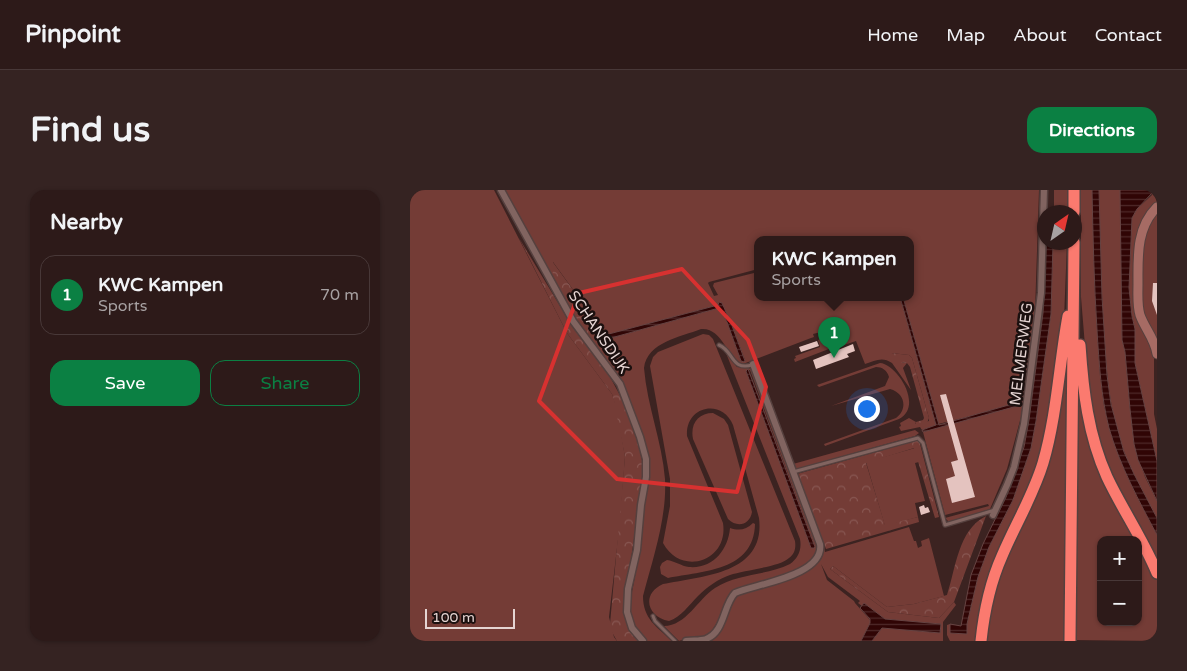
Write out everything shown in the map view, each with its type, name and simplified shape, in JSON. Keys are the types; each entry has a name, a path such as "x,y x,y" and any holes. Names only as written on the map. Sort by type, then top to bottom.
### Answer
{"highway":[{"path":"1074,190 1074,205"},
{"path":"1070,641 1070,488 1072,470 1074,250"},
{"path":"1074,288 1084,394 1097,451 1106,475 1157,573"},
{"path":"981,641 983,621 995,574 1028,501 1045,456 1074,288"},
{"path":"1072,470 1075,488 1074,641"}],"street":[{"name":"SCHANSDIJK","path":"501,190 573,321 620,384 640,437 646,459 646,478 641,505 637,550 628,589 627,612 632,628 643,641"},
{"name":"MELMERWEG","path":"994,512 1014,467 1024,424 1041,293 1044,190"},
{"path":"1157,207 1142,231 1138,249 1139,310 1145,326 1154,340 1157,354"},
{"path":"686,641 704,640 713,635 721,622 731,598 736,593 786,578 814,562 819,556 820,544 752,364"}],"lane":[{"path":"719,345 724,348 737,364 744,366 752,364"},
{"path":"793,472 918,438 923,443 945,525 994,512"},
{"path":"653,616 658,625 675,641"}],"highlighted area":[{"path":"682,269 748,340 766,387 737,492 617,479 539,401 579,293"}],"green space":[{"path":"410,190 494,190 567,333 612,394 617,409 625,457 609,617 614,637 617,641 410,641"},
{"path":"503,190 1039,190 1037,205 1035,312 1021,417 1007,469 990,509 949,522 945,518 989,506 988,504 945,515 923,432 1021,404 938,424 904,301 914,301 914,236 754,236 754,270 709,282 714,296 718,295 713,286 714,283 754,273 754,301 901,301 936,425 922,430 920,427 901,431 899,427 901,426 900,423 909,418 916,422 915,424 929,421 912,358 909,355 891,353 903,363 907,363 903,368 911,390 892,363 878,360 865,364 856,341 844,345 842,340 837,342 834,347 795,362 795,356 820,347 818,340 828,336 825,331 813,334 814,337 743,364 732,355 719,337 708,330 701,329 658,346 646,359 644,368 663,465 665,494 662,523 643,596 645,611 648,617 672,641 647,641 635,626 630,612 630,602 640,551 643,505 649,478 649,459 643,436 623,383 601,354 615,346 611,338 719,308 727,322 741,361 745,360 731,323 719,302 718,305 606,335 553,262 553,278"},
{"path":"1054,190 1069,190 1068,205 1054,205"},
{"path":"1081,190 1092,190 1095,297 1100,376 1104,406 1118,454 1157,535 1157,566 1104,461 1090,407 1081,297"},
{"path":"1099,190 1120,190 1122,340 1125,352 1134,444 1145,477 1157,501 1157,518 1128,461 1119,437 1111,402 1103,313"},
{"path":"1150,190 1157,190 1157,202 1153,206 1135,257 1147,335 1154,356 1154,414 1157,429 1157,461 1135,363 1135,329 1129,288 1132,218 1137,209 1152,195"},
{"path":"1157,213 1157,341 1146,319 1142,303 1142,251 1147,228"},
{"path":"519,238 572,326 610,377 623,401 638,443 644,469 627,587 626,618 627,624 641,641 617,641 610,624 625,457 612,394 567,333"},
{"path":"1053,250 1067,250 1064,319 1043,459 997,563 978,641 950,641 947,635 947,625 950,624 950,633 967,634 967,624 978,577 989,547 1013,500 1031,448 1051,314"},
{"path":"552,261 603,331 613,348 601,354 581,327 553,278"},
{"path":"703,334 709,335 713,339 795,541 795,548 791,556 778,564 736,573 717,581 701,593 681,614 669,621 656,615 650,605 649,599 656,588 663,584 728,569 742,561 752,551 758,537 759,518 733,425 728,416 721,411 705,409 698,412 692,418 688,426 687,436 723,523 723,536 719,547 711,555 702,560 691,562 681,560 671,553 663,543 670,506 670,479 650,366 653,357 658,352"},
{"path":"1069,337 1067,641 985,641 993,590 1030,504"},
{"path":"1077,349 1091,435 1138,536 1097,536 1097,626 1142,626 1142,544 1157,576 1157,641 1076,640"},
{"path":"726,353 737,367 752,370 818,544 816,553 809,562 787,574 739,588 709,635 679,641 664,626 679,622 709,593 724,583 790,564 799,553 800,539","holes":["750,370 815,547 812,548 746,371"]},
{"path":"891,353 909,355 912,358 929,418 927,423 915,425 916,422 924,418 910,367 907,363 898,362 891,358"},
{"path":"880,363 894,370 905,387 909,405 906,413 899,419 825,446 824,444 896,418 900,414 903,406 902,398 890,389 831,406 885,386 889,377 886,371 880,368 876,367 819,387 817,385"},
{"path":"713,413 724,419 728,425 752,512 749,520 743,524 735,524 728,519 693,439 692,434 696,420 703,415"},
{"path":"915,430 919,433 915,436 796,469 793,464"},
{"path":"919,440 939,517 935,518 914,448 866,463 885,525 918,517 919,522 826,549 797,474"},
{"path":"915,448 919,462 915,463 925,501 915,503 918,517 885,526 866,462"},
{"path":"986,516 954,602 939,618 888,612 830,569 833,566 887,607 914,604 947,595 959,551 964,540 969,530"},
{"path":"753,523 755,524 752,540 746,551 736,560 724,566 696,573 668,578 661,574 660,567 667,560 689,567 705,565 722,551 729,536 730,528 742,529"},
{"path":"909,527 918,548 922,546 921,541 929,538 944,596 914,604 887,607 833,566 830,569 888,612 939,618 954,602 956,605 943,622 943,641 872,641 882,628 940,633 941,624 885,619 864,603 862,606 858,603 860,601 828,577 821,564 827,580 854,601 870,620 861,641 709,641 724,624 736,596 806,572 821,559 823,543 825,552"}],"shaded area":[{"path":"1092,190 1099,190 1102,297 1107,375 1111,404 1124,452 1157,518 1157,535 1124,470 1113,442 1106,416 1101,379 1094,278"},
{"path":"1120,190 1150,190 1152,193 1137,209 1132,218 1129,288 1135,329 1135,363 1157,461 1157,501 1138,460 1134,444 1125,352 1122,340"},
{"path":"1046,250 1053,250 1051,314 1031,448 1013,500 989,547 978,577 967,624 967,634 950,633 950,624 961,626 971,575 983,544 1006,497 1024,447 1043,313"},
{"path":"901,301 904,301 939,425 1019,402 1021,405 923,432 922,430 936,425"},
{"path":"719,302 722,303 731,323 744,362 741,361 727,322 719,308 611,338 615,346 613,348 605,335 718,305"},
{"path":"748,369 814,548 811,548 746,371"},
{"path":"864,603 885,619 941,624 940,633 882,628 872,641 861,641 870,623 870,619 860,608"}],"building":[{"path":"1153,283 1157,283 1157,315 1152,301"},
{"path":"817,341 819,346 801,352 799,347"},
{"path":"853,344 855,351 847,354 849,357 816,369 813,360"},
{"path":"946,394 975,497 952,503 946,479 955,476 951,462 958,460 940,395"},
{"path":"924,505 925,508 928,507 930,512 921,515 919,507"}],"place":[{"name":"KWC Kampen","path":"834,358"}]}
